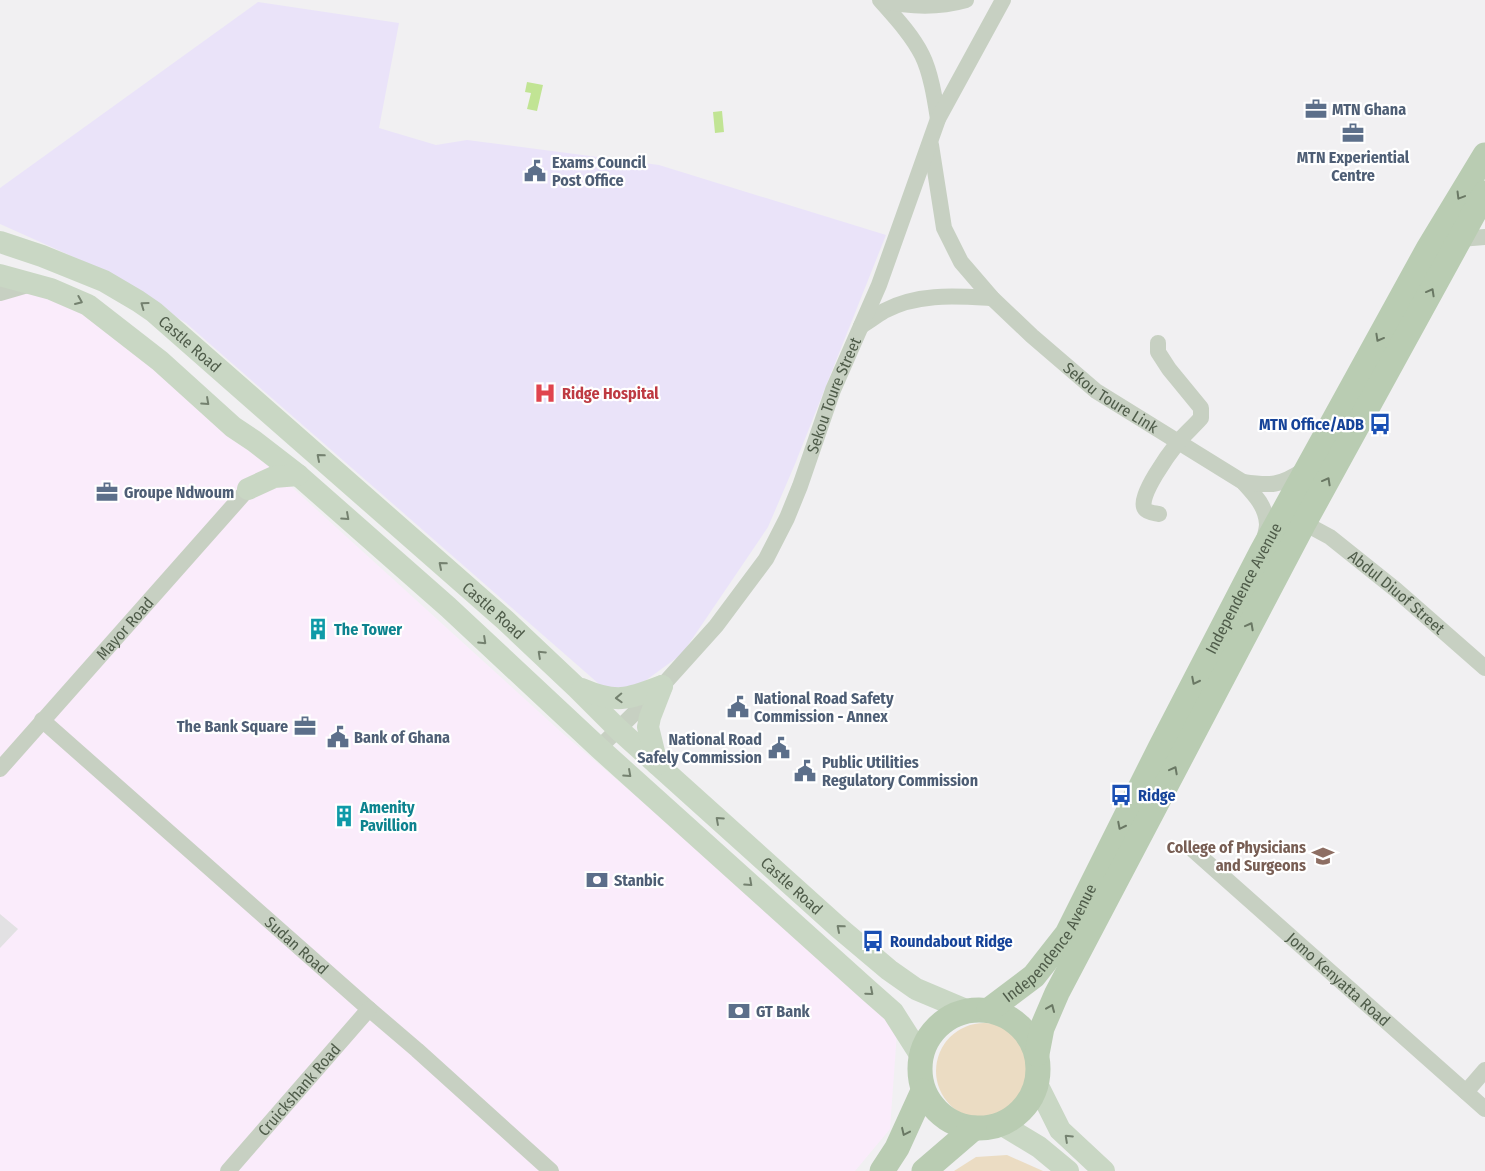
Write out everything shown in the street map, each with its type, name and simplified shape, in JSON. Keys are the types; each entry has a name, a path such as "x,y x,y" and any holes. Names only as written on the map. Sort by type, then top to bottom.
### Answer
{"main road":[{"name":"Independence Avenue","path":"978,1010 1034,976 1067,934 1164,739 1307,468 1428,249 1485,155"},
{"name":"Independence Avenue","path":"1037,1054 1042,1028 1057,993 1304,523 1460,239 1483,202"},
{"name":"Castle Road","path":"0,242 42,256 104,281 154,312 497,614 576,687 618,730 803,896 889,970 916,989 978,1010"},
{"name":"Castle Road","path":"0,274 51,289 88,305 160,361 233,427 298,475 448,607 599,748 894,1012 921,1056"},
{"path":"248,488 255,466 254,441"},
{"path":"248,488 274,477 298,475"},
{"path":"576,687 598,696 625,698 662,686"},
{"path":"657,764 648,727 662,686"},
{"path":"978,1010 1010,1018 1028,1034 1037,1054 1039,1069 1037,1084 1030,1101 1017,1115 988,1128 974,1128 958,1124 943,1116 932,1105 924,1091 920,1074 921,1056 930,1035 946,1019 978,1010"},
{"path":"1037,1084 1060,1130 1104,1171"},
{"path":"882,1171 897,1148 924,1091"},
{"path":"1000,1124 1039,1147 1068,1171"},
{"path":"924,1171 974,1128"}],"street":[{"path":"881,0 902,5 926,6 952,4 966,0"},
{"path":"881,0 908,32 923,56 938,119"},
{"name":"Sekou Toure Street","path":"599,748 662,686 716,626 766,559 787,518 833,390 879,285 938,119 1003,0"},
{"name":"Sekou Toure Link","path":"930,140 944,228 961,262 992,298 1096,392 1243,482 1259,499 1264,512 1267,524 1262,552"},
{"path":"1460,239 1485,237"},
{"path":"0,293 34,284"},
{"path":"861,326 885,311 906,302 928,297 992,298"},
{"path":"1158,343 1158,352 1169,370 1201,408 1201,418 1178,441 1147,490 1143,503 1144,508 1147,511 1159,514"},
{"name":"Sekou Toure Link","path":"1243,482 1263,485 1277,484 1307,468"},
{"name":"Mayor Road","path":"0,769 248,488"},
{"name":"Abdul Diuof Street","path":"1304,523 1330,538 1395,589 1485,668"},
{"name":"Sudan Road","path":"42,720 417,1050 551,1171"},
{"name":"Jomo Kenyatta Road","path":"1192,849 1485,1109"},
{"name":"Cruickshank Road","path":"228,1171 369,1009"},
{"path":"1466,1092 1485,1070"}],"shaded area":[{"name":"Ridge Hospital","path":"258,2 399,23 379,128 436,145 467,140 659,165 886,235 768,527 682,654 634,689 607,691 186,323 87,263 0,224 0,188"},
{"path":"527,82 543,85 537,111 527,109 531,93 525,92"},
{"path":"722,111 724,132 715,133 713,112"},
{"path":"0,283 40,294 96,319 161,368 560,731 867,994 897,1032 890,1129 855,1171 0,1171"},
{"path":"0,914 18,929 0,948"},
{"path":"984,1023 1002,1026 1018,1037 1029,1053 1032,1071 1029,1089 1018,1105 1002,1116 984,1119 966,1116 950,1105 939,1089 936,1071 939,1053 950,1037 966,1026"},
{"path":"1007,1155 1043,1171 954,1171 976,1157"}],"place":[{"name":"MTN Ghana","path":"1316,109"},
{"name":"MTN Experiential Centre","path":"1353,133"},
{"name":"Exams Council Post Office","path":"535,171"},
{"name":"Ridge Hospital","path":"545,393"},
{"name":"MTN Office/ADB","path":"1380,424"},
{"name":"Groupe Ndwoum","path":"107,492"},
{"name":"The Tower","path":"318,629"},
{"name":"National Road Safety Commission - Annex","path":"738,707"},
{"name":"The Bank Square","path":"305,726"},
{"name":"Bank of Ghana","path":"338,737"},
{"name":"National Road Safely Commission","path":"779,748"},
{"name":"Public Utilities Regulatory Commission","path":"805,771"},
{"name":"Ridge","path":"1121,795"},
{"name":"Amenity Pavillion","path":"344,816"},
{"name":"College of Physicians and Surgeons","path":"1323,856"},
{"name":"Stanbic","path":"597,880"},
{"name":"Roundabout Ridge","path":"873,941"},
{"name":"GT Bank","path":"739,1011"}]}
